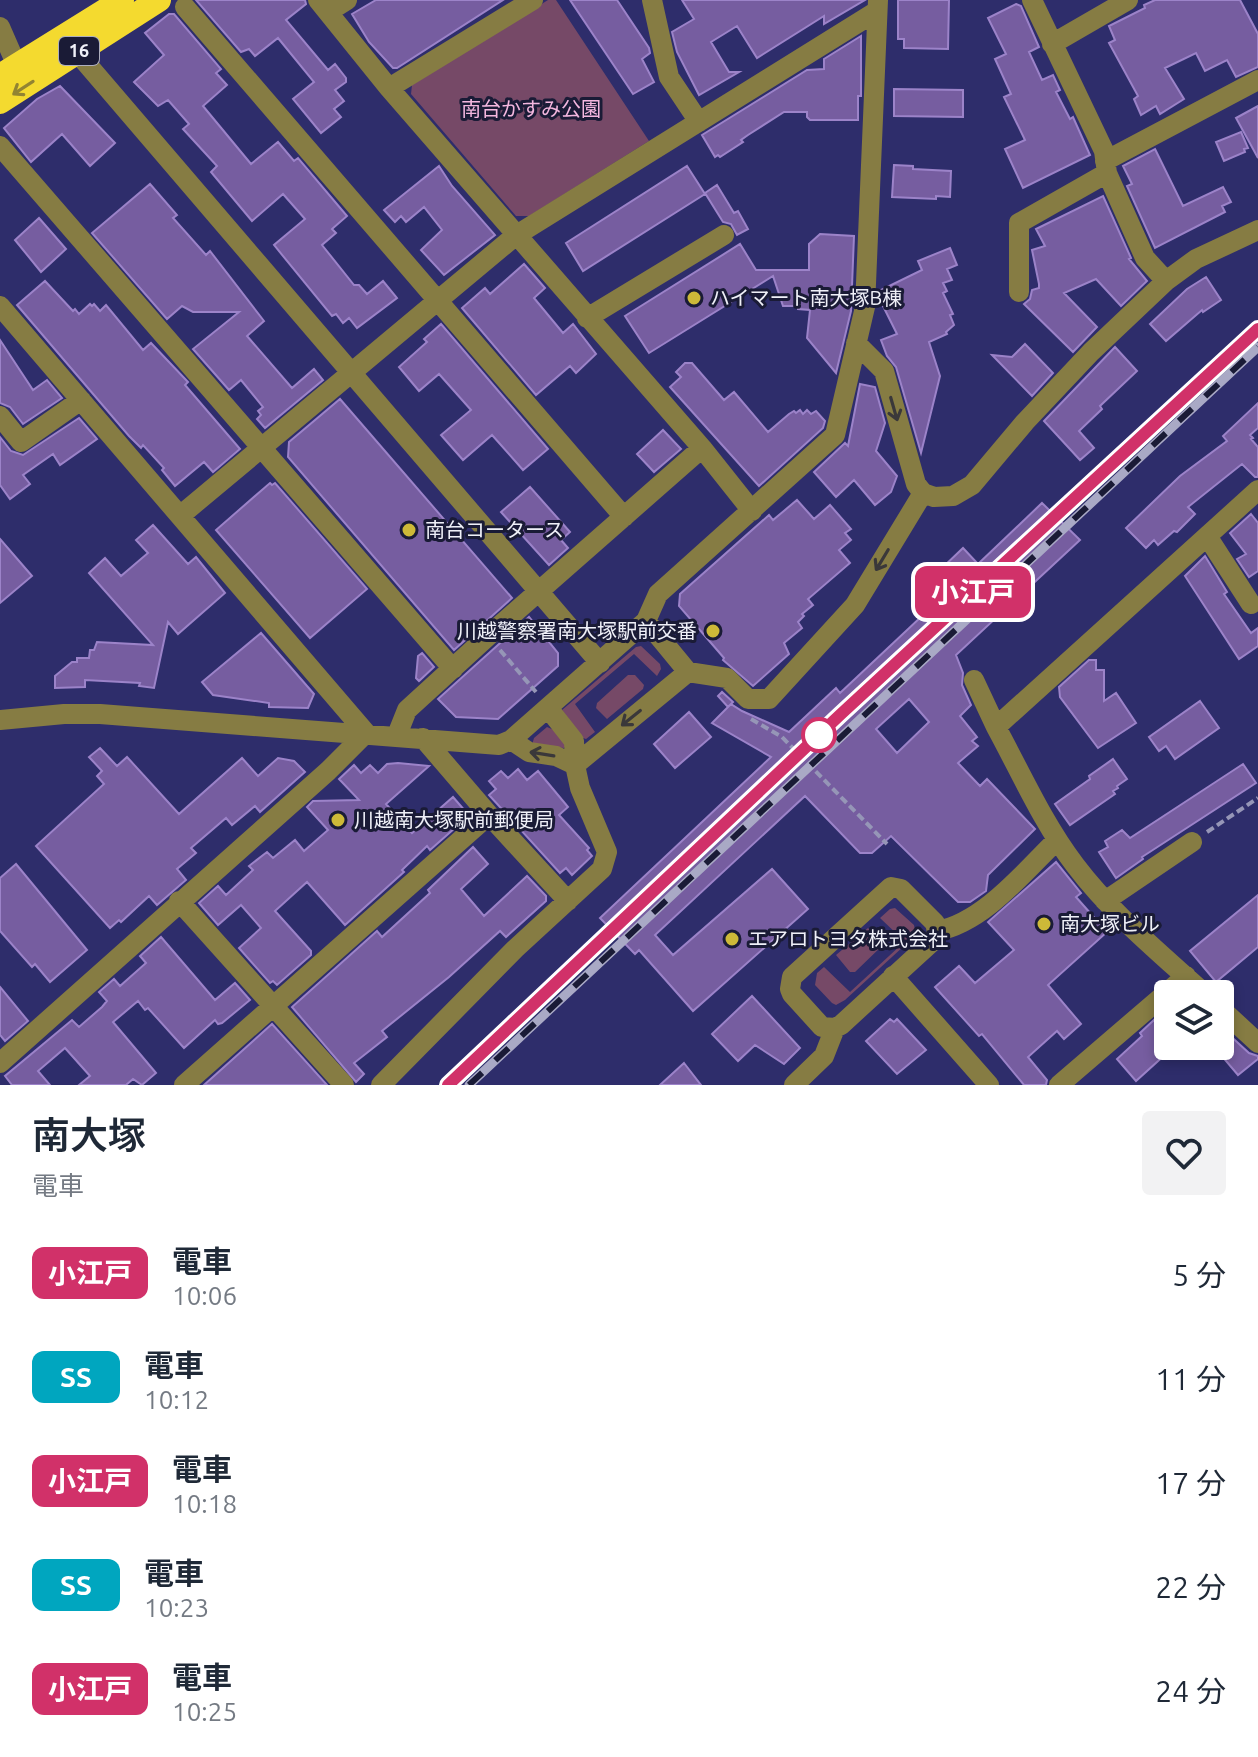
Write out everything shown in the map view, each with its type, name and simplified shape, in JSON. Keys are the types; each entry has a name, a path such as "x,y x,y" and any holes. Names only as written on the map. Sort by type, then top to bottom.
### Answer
{"highway":[{"name":"16","path":"0,102 122,0"},
{"name":"16","path":"9,71 70,45 159,0"}],"street":[{"path":"347,0 323,6 389,88 702,448 752,511"},
{"path":"389,88 533,0"},
{"path":"652,0 669,77 699,122"},
{"path":"1032,0 1104,151 1106,167 1145,258 1166,281"},
{"path":"1052,44 1128,0"},
{"path":"181,515 515,236 699,122 877,6"},
{"path":"0,720 20,716 100,714 499,745 511,740 542,700 600,663 646,621 658,594 835,435 865,307 877,6"},
{"path":"185,7 624,517"},
{"path":"0,27 9,71"},
{"path":"70,45 600,663"},
{"path":"1019,292 1019,223 1106,167 1258,80"},
{"path":"0,146 453,669"},
{"path":"856,343 884,371 916,484 923,493 934,497 953,496 972,485 1025,422 1091,352 1166,281 1196,259 1258,230"},
{"path":"587,318 724,235"},
{"path":"1,310 366,733"},
{"path":"0,416 21,442 81,400"},
{"path":"397,735 407,710 702,448"},
{"path":"996,727 1258,490"},
{"path":"646,621 688,672 727,678 751,700 769,699 855,605 923,493"},
{"path":"1207,536 1251,604"},
{"path":"575,765 688,672"},
{"path":"974,680 1057,840 1105,901 1190,980"},
{"path":"381,1085 462,1001 602,869 607,852 580,788 574,741 542,700"},
{"path":"0,1063 328,771 366,733"},
{"path":"423,738 568,901"},
{"path":"511,740 529,752 556,756 575,765"},
{"path":"184,1085 489,815"},
{"path":"937,931 954,928 977,915 1057,840"},
{"path":"1105,901 1192,842"},
{"path":"891,887 901,889 935,923 937,931 935,939 893,976 835,1028 822,1027 790,989 792,977 891,887"},
{"path":"179,901 344,1085"},
{"path":"893,976 989,1085"},
{"path":"1059,1085 1186,976"},
{"path":"1234,1021 1258,1043"},
{"path":"794,1085 824,1056 835,1028"}],"path":[{"path":"488,636 542,700"},
{"path":"782,737 887,844"},
{"path":"804,759 810,754"},
{"path":"1192,842 1258,798"}],"green space":[{"name":"南台かすみ公園","path":"548,0 556,0 649,141 529,216 516,216 411,94 412,85"},
{"path":"641,646 660,664 657,676 634,654 575,704 595,732 586,739 580,737 562,710"},
{"path":"628,675 635,675 644,685 643,689 607,719 596,708 597,703"},
{"path":"547,727 554,730 566,745 564,748 532,745 534,738"},
{"path":"895,908 914,925 916,935 845,1000 836,1005 832,1003 815,985 817,973 824,967 850,992 902,944 901,938 880,918"},
{"path":"868,928 883,945 855,972 850,972 836,955"}],"building":[{"path":"196,0 305,0 306,4 286,20 328,70 335,64 346,78 346,82 335,90 344,101 334,109 341,117 321,133 293,99 314,82 278,38 255,56 249,49 241,52"},
{"path":"376,0 503,0 393,68 369,42 352,14"},
{"path":"570,0 617,0 649,48 650,53 642,59 654,82 633,94"},
{"path":"682,0 865,0 824,24 824,16 757,58 737,26 711,42 729,72 739,72 699,95 677,52 672,32 694,19"},
{"path":"898,0 949,0 948,49 904,48 904,39 898,39"},
{"path":"1155,0 1240,0 1258,34 1258,67 1236,77 1227,60 1205,71 1196,53 1165,68 1184,99 1160,114 1156,106 1141,115 1134,99 1138,96 1109,43 1115,40 1109,26"},
{"path":"1016,4 1021,6 1039,47 1029,52 1042,80 1053,75 1060,90 1056,92 1070,119 1073,117 1090,155 1023,188 1005,149 1025,140 1004,97 1011,94 995,59 1006,54 988,18"},
{"path":"169,14 174,14 221,69 216,73 227,85 203,106 251,164 278,142 294,161 298,158 347,216 332,229 336,233 322,245 354,285 359,285 367,294 383,281 397,298 357,328 349,318 343,323 336,314 332,316 274,245 305,219 283,194 252,221 211,172 217,166 183,129 189,124 168,100 158,106 134,82 164,55 145,33"},
{"path":"861,36 858,120 810,120 807,112 784,112 720,157 715,157 702,135 807,70 824,69 824,59"},
{"path":"60,86 115,143 90,166 62,134 31,162 4,128 37,99"},
{"path":"894,89 963,90 963,117 894,116"},
{"path":"1258,106 1258,158 1236,118"},
{"path":"1241,132 1248,148 1224,161 1216,142"},
{"path":"1155,149 1183,206 1223,187 1231,202 1222,206 1225,212 1155,248 1127,186 1132,184 1123,166"},
{"path":"894,165 951,171 950,197 892,197"},
{"path":"439,166 452,186 495,235 444,275 421,250 442,230 424,207 406,222 401,216 395,222 384,210"},
{"path":"687,166 705,194 583,271 566,243"},
{"path":"150,184 177,215 173,218 206,255 210,251 264,321 247,336 292,388 314,369 323,380 265,428 257,419 261,415 258,411 263,407 241,380 229,390 193,349 239,312 193,312 182,306 167,319 92,233"},
{"path":"717,185 748,229 737,235 731,224 723,222 705,193"},
{"path":"1103,196 1129,259 1147,281 1121,306 1096,279 1064,293 1097,327 1073,352 1024,304 1030,299 1032,290 1039,288 1032,250 1045,246 1036,229"},
{"path":"39,218 66,249 41,272 15,240"},
{"path":"820,234 854,236 851,311 836,373 807,338 810,310 783,306 773,276 649,353 625,316 740,244 756,270 809,270 809,244"},
{"path":"950,248 957,265 947,269 952,280 943,283 947,291 943,293 953,314 950,315 954,325 947,334 929,342 940,376 921,453 896,367 887,356 881,340 897,334 878,296 879,291 922,270 918,261"},
{"path":"524,264 545,288 534,298 563,333 573,324 596,354 576,373 570,366 536,395 462,308 485,288 490,294"},
{"path":"1206,277 1221,300 1202,310 1166,341 1150,324 1187,289"},
{"path":"45,281 73,311 75,309 79,314 94,304 100,311 106,305 143,350 151,343 188,382 185,385 240,449 213,472 204,462 175,486 162,470 164,468 143,445 141,448 129,436 17,305"},
{"path":"441,324 548,449 523,470 492,435 463,460 441,435 471,410 439,374 419,391 399,367 427,342 424,339"},
{"path":"0,340 33,390 47,380 62,398 23,424 10,407 0,403"},
{"path":"1025,344 1053,373 1032,396 992,355 1012,357"},
{"path":"1115,347 1137,371 1079,431 1094,448 1080,460 1044,421"},
{"path":"685,363 692,363 724,400 734,392 768,432 789,414 800,410 803,414 807,410 811,414 816,411 825,421 823,428 759,486 670,387 681,377 676,372"},
{"path":"860,384 875,387 885,423 876,451 897,476 891,492 875,505 854,480 836,497 814,472 845,443 848,446"},
{"path":"340,399 512,598 454,650 288,457 289,442"},
{"path":"1258,403 1258,428 1250,435 1258,447 1258,477 1242,464 1188,507 1195,514 1177,532 1174,531 1158,545 1154,540 1146,548 1126,528 1180,476 1227,441 1223,436"},
{"path":"79,418 97,439 60,465 53,454 23,475 30,484 10,499 0,485 0,437 11,451 23,455"},
{"path":"663,430 681,449 654,472 637,454"},
{"path":"270,483 275,483 367,589 310,638 216,530"},
{"path":"530,487 570,532 561,540 568,548 549,565 501,512"},
{"path":"797,500 814,519 830,505 851,529 845,533 851,540 839,550 850,563 808,599 813,605 798,622 802,628 784,643 789,654 753,686 723,660 679,606 680,594 769,515 773,520"},
{"path":"1042,503 1080,540 956,655 963,673 962,685 971,705 960,716 977,737 972,741 978,746 958,763 980,786 987,779 1035,829 988,875 986,891 970,902 958,902 891,836 872,853 860,853 805,796 655,935 673,955 772,869 808,909 693,1011 639,950 635,954 600,918 771,757 712,723 728,707 718,696 722,692 733,702 731,704 742,711 789,732 836,688 840,693 955,585 940,570 963,548 978,564","holes":["909,699 929,722 897,753 876,729"]},
{"path":"1251,514 1258,523 1258,571 1249,577 1237,559 1246,554 1230,533"},
{"path":"153,525 188,564 196,557 225,593 178,634 168,622 154,688 139,686 140,683 85,680 85,687 55,688 55,676 72,662 77,662 77,658 89,658 90,650 94,650 97,642 153,645 89,573 105,558 121,576 148,553 136,540"},
{"path":"0,539 32,576 0,603"},
{"path":"1205,556 1227,592 1224,594 1251,633 1258,628 1258,646 1239,659 1185,576"},
{"path":"529,617 558,653 558,666 498,719 456,717 438,699"},
{"path":"261,633 314,694 308,708 269,707 269,703 213,695 202,682"},
{"path":"422,653 434,667 419,681 416,678 418,656"},
{"path":"1089,660 1096,660 1096,670 1104,670 1104,701 1116,693 1136,723 1098,748 1060,697 1059,687"},
{"path":"1200,701 1219,728 1175,759 1166,746 1159,751 1149,737"},
{"path":"689,712 711,737 675,768 654,744"},
{"path":"100,748 117,766 127,757 179,814 242,758 258,776 278,758 294,761 305,772 260,812 255,806 232,825 226,818 191,848 196,853 177,869 186,880 157,905 149,896 110,928 36,846 104,784 97,776 102,771 89,757"},
{"path":"1113,759 1127,779 1113,791 1115,794 1070,825 1055,804"},
{"path":"387,764 429,766 386,804 412,833 453,797 466,812 452,825 455,828 430,850 427,846 402,870 404,872 345,925 307,882 275,911 311,951 311,955 277,985 273,981 270,983 239,948 261,928 241,905 218,925 199,903 218,886 226,895 253,870 249,866 267,852 273,858 295,840 304,851 328,830 307,807 313,801 359,800 339,779 354,765 361,773 370,765 378,773"},
{"path":"1243,764 1256,783 1142,857 1116,878 1099,852 1108,847 1105,841 1122,830 1130,838"},
{"path":"518,769 527,780 538,771 568,807 559,815 589,848 587,850 592,856 572,875 566,868 560,873 489,795 496,789 489,781 501,771 508,778"},
{"path":"473,847 488,864 461,889 484,916 527,876 546,896 546,901 506,937 500,931 382,1031 387,1037 354,1063 364,1074 356,1082 292,1007 377,931 382,937 430,893 428,890"},
{"path":"1056,862 1081,893 1076,897 1107,932 1048,985 1081,1024 1064,1039 1057,1031 1028,1057 1047,1080 1046,1085 1024,1085 982,1034 979,1036 935,987 959,966 975,983 1014,950 988,922"},
{"path":"16,864 87,950 50,982 0,931 0,878"},
{"path":"1258,895 1258,947 1218,980 1214,980 1190,951"},
{"path":"161,937 215,1000 235,983 250,1000 222,1023 218,1024 215,1020 184,1048 138,1001 113,1022 156,1073 142,1085 133,1079 126,1085 79,1085 90,1076 65,1048 38,1071 50,1085 12,1085 5,1076 72,1020 79,1027 102,1007 107,1001 99,992 114,979 120,986 146,963 140,956"},
{"path":"0,987 28,1021 5,1041 0,1035"},
{"path":"752,996 800,1048 784,1064 755,1045 738,1061 712,1034"},
{"path":"890,1019 894,1022 897,1019 926,1050 897,1074 866,1041"},
{"path":"1154,1020 1154,1060 1159,1060 1136,1081 1117,1059 1142,1036 1140,1033"},
{"path":"272,1024 327,1085 204,1085"},
{"path":"1234,1039 1249,1053 1258,1056 1238,1075 1225,1060 1234,1060"},
{"path":"684,1063 701,1085 660,1085"}],"railway":[{"path":"448,1085 841,714 1258,329"},
{"path":"469,1085 1258,347"}],"train":[{"name":"小江戸","path":"448,1085 841,714 1258,329"}],"place":[{"name":"ハイマート南大塚B棟","path":"694,298"},
{"name":"南台コータース","path":"409,530"},
{"name":"川越警察署南大塚駅前交番","path":"713,631"},
{"name":"川越南大塚駅前郵便局","path":"338,820"},
{"name":"南大塚ビル","path":"1044,924"},
{"name":"エアロトヨタ株式会社","path":"732,939"}]}
